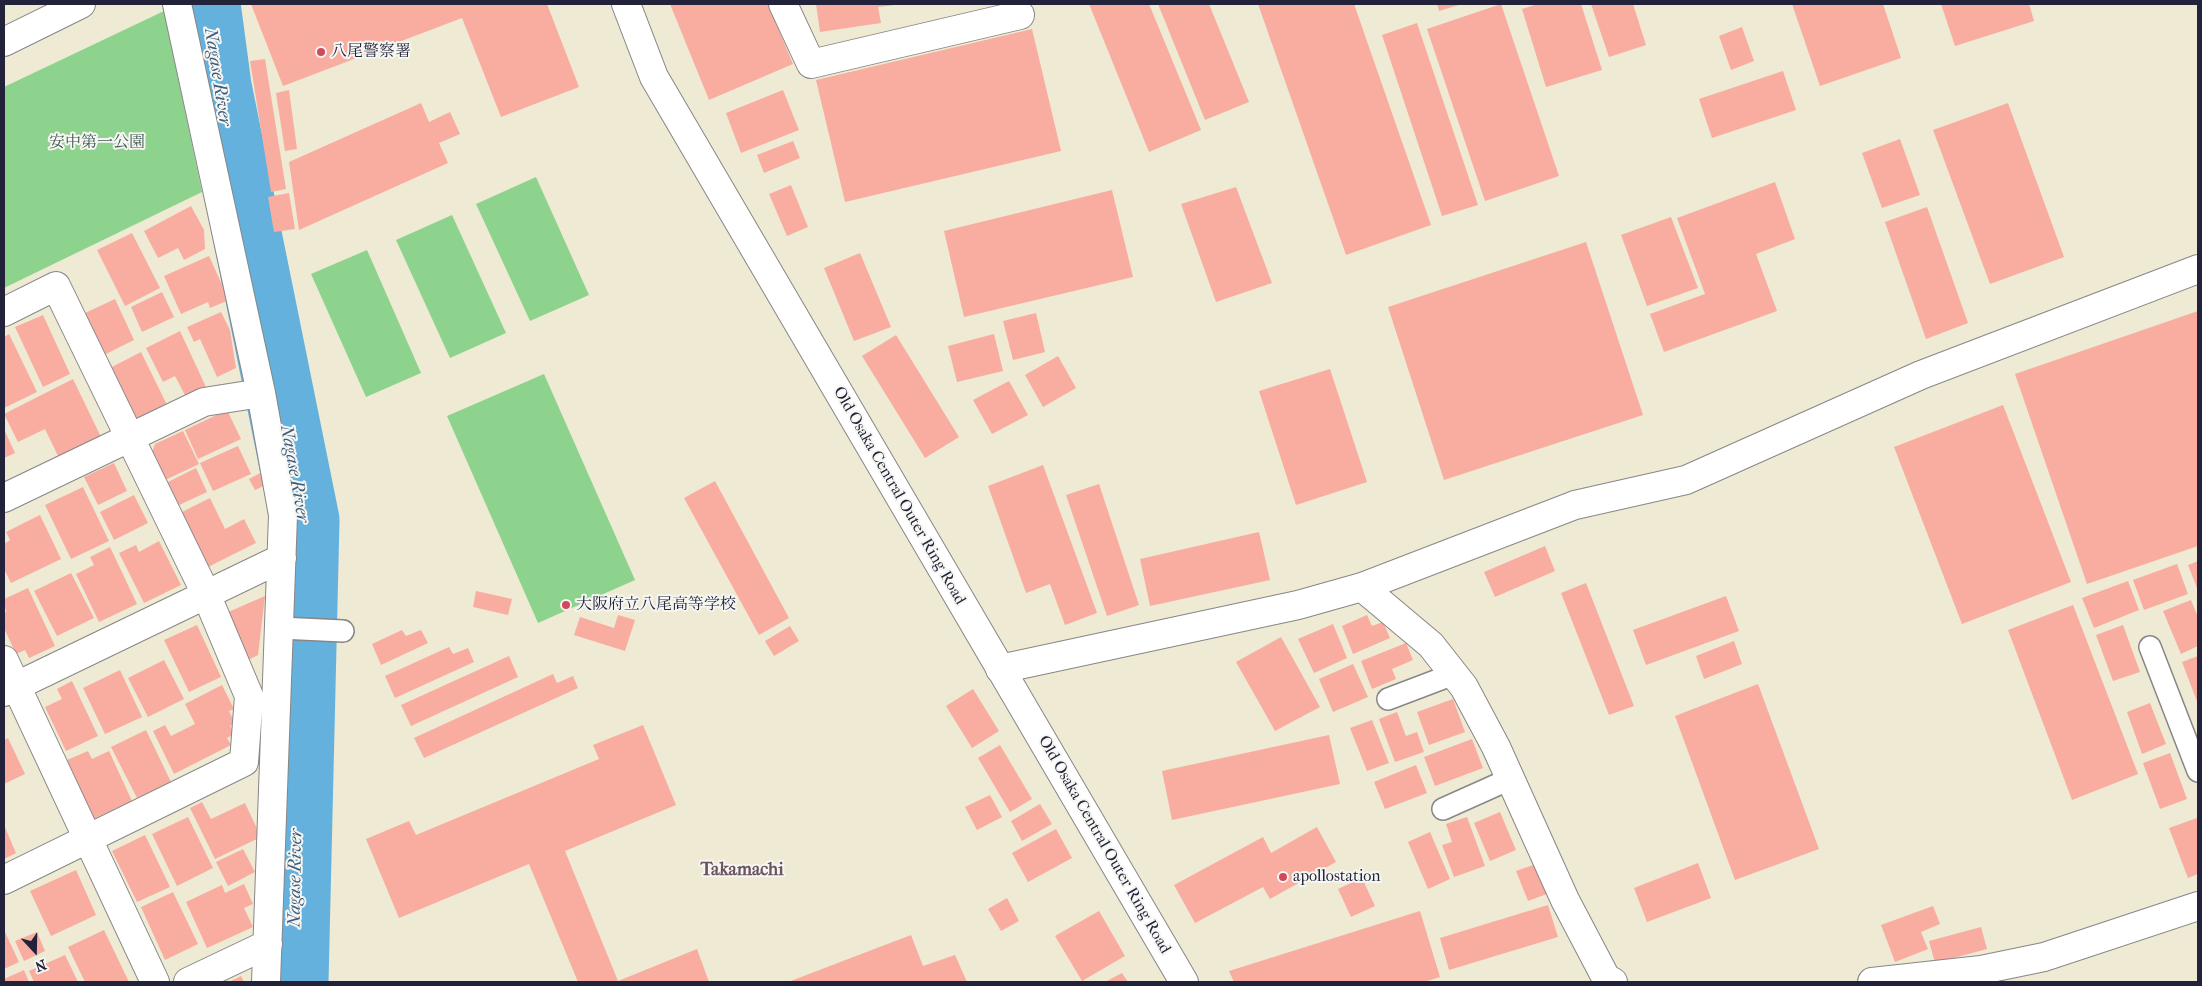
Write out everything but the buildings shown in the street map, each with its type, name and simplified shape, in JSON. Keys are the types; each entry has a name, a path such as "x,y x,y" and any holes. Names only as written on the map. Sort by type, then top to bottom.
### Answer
{"street":[{"path":"4,42 81,4"},
{"path":"178,4 261,393 282,515 282,628 266,982"},
{"name":"Old Osaka Central Outer Ring Road","path":"626,4 654,77 1184,982"},
{"path":"783,4 811,64 1020,15"},
{"path":"1000,669 1298,605 1362,587 1576,505 1686,480 1920,375 2198,269"},
{"path":"4,312 56,286 206,594 249,696 244,762 4,880"},
{"path":"4,498 204,402 261,393"},
{"path":"10,689 282,558"},
{"path":"1362,587 1430,645 1464,687 1510,779 1565,900 1606,978 1613,982"},
{"path":"4,660 10,689 88,839 155,982"},
{"path":"1872,982 1954,977 2044,957 2198,906"},
{"path":"188,982 268,944"}],"lane":[{"path":"282,628 343,632"},
{"path":"2150,647 2198,771"},
{"path":"1388,700 1454,674"},
{"path":"1443,809 1510,779"}],"green space":[{"name":"安中第一公園","path":"164,11 202,192 4,288 4,87"},
{"path":"536,177 589,295 530,321 476,204"},
{"path":"452,215 506,333 450,358 396,240"},
{"path":"367,250 421,373 366,397 311,274"},
{"path":"544,374 635,580 538,623 447,416"}],"waterway":[{"name":"Nagase River","path":"206,4 217,86 305,520 294,982"}],"place":[{"name":"八尾警察署","path":"321,52"},
{"name":"大阪府立八尾高等学校","path":"566,605"},
{"name":"apollostation","path":"1283,877"}],"district":[{"name":"Takamachi","path":"742,871"}]}
